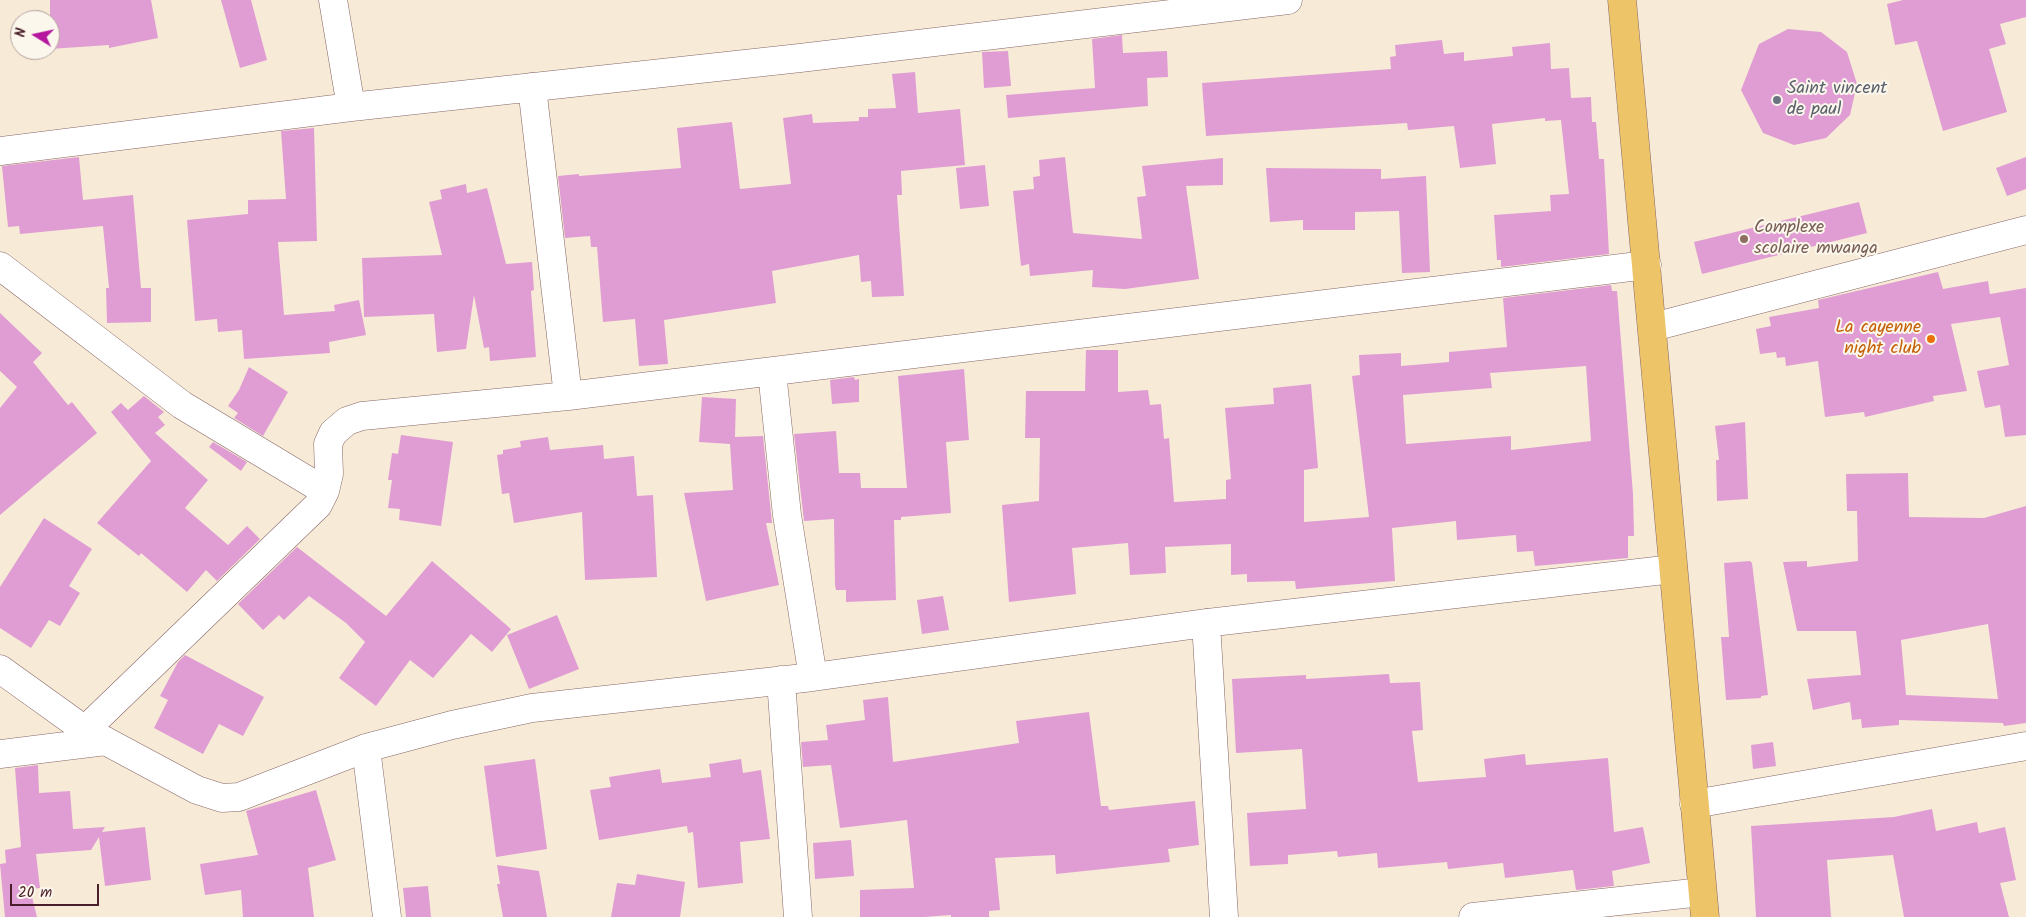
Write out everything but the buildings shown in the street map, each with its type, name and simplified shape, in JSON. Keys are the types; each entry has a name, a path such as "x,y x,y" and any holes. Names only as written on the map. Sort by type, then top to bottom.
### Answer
{"main road":[{"path":"1622,0 1648,266 1673,569 1704,904"}],"street":[{"path":"333,0 351,107"},
{"path":"0,151 351,107 800,58 1288,0"},
{"path":"532,87 568,396"},
{"path":"1652,327 2026,230"},
{"path":"0,266 182,405 325,491"},
{"path":"0,754 96,736 318,505 325,491 329,474 328,444 332,433 347,421 362,416 568,396 1648,266"},
{"path":"772,372 787,515 812,677"},
{"path":"0,669 96,736 197,790 222,798 240,797 366,748 452,725 532,708 812,677 1206,623 1673,569"},
{"path":"1206,623 1224,917"},
{"path":"780,680 798,917"},
{"path":"1694,804 2026,746"},
{"path":"366,748 387,917"},
{"path":"1473,917 1704,904"}],"place":[{"name":"Saint vincent de paul","path":"1777,100"},
{"name":"Complexe scolaire mwanga","path":"1744,239"},
{"name":"La cayenne night club","path":"1931,339"}]}
